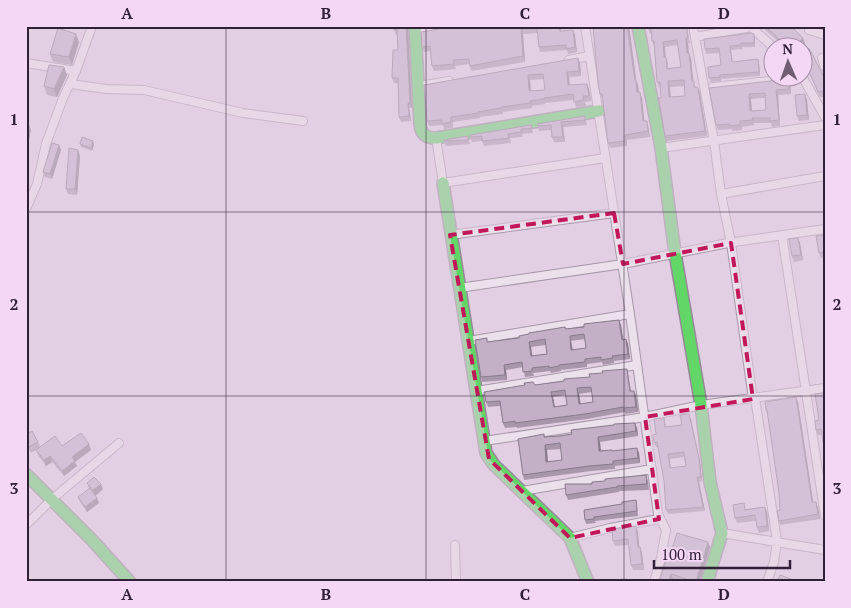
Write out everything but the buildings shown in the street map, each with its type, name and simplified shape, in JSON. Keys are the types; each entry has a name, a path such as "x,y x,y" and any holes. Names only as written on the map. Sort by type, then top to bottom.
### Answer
{"street":[{"path":"26,209 37,184 46,144 63,98 71,84 92,26"},
{"path":"456,26 416,29 421,130 427,138 599,111"},
{"path":"585,26 623,264 659,519 666,530 654,582"},
{"path":"638,26 661,148 675,253 701,405 710,482 722,533 707,582"},
{"path":"694,26 721,194 731,243 777,541 774,562 767,582"},
{"path":"695,37 751,27 764,39"},
{"path":"810,30 825,35"},
{"path":"561,62 589,56"},
{"path":"822,58 825,67"},
{"path":"26,63 76,71"},
{"path":"419,86 457,80"},
{"path":"705,88 764,82"},
{"path":"71,84 106,89 144,90 243,113 303,121"},
{"path":"809,88 825,117"},
{"path":"661,148 825,125"},
{"path":"436,138 484,441 489,459 570,538 588,582"},
{"path":"443,183 605,158"},
{"path":"721,194 825,176"},
{"path":"450,235 614,213"},
{"path":"459,288 623,264 731,243 825,228"},
{"path":"782,235 825,516"},
{"path":"468,341 630,314"},
{"path":"476,391 637,365"},
{"path":"484,441 645,417 701,405 825,388"},
{"path":"26,525 51,500 119,443"},
{"path":"522,490 652,469"},
{"path":"26,474 92,540 130,582"},
{"path":"570,538 659,519"},
{"path":"722,533 825,550"},
{"path":"455,545 456,582"}],"highlighted area":[{"path":"614,213 623,264 731,243 753,399 645,417 659,519 570,538 489,459 450,235"}],"traffic: fast":[{"path":"415,26 420,124 423,133 429,137 436,138 599,111"},
{"path":"638,26 661,148 675,253 701,405 710,482 722,533 707,582"},
{"path":"443,183 486,453 494,465 570,538 588,582"},
{"path":"26,474 92,540 130,582"}]}
